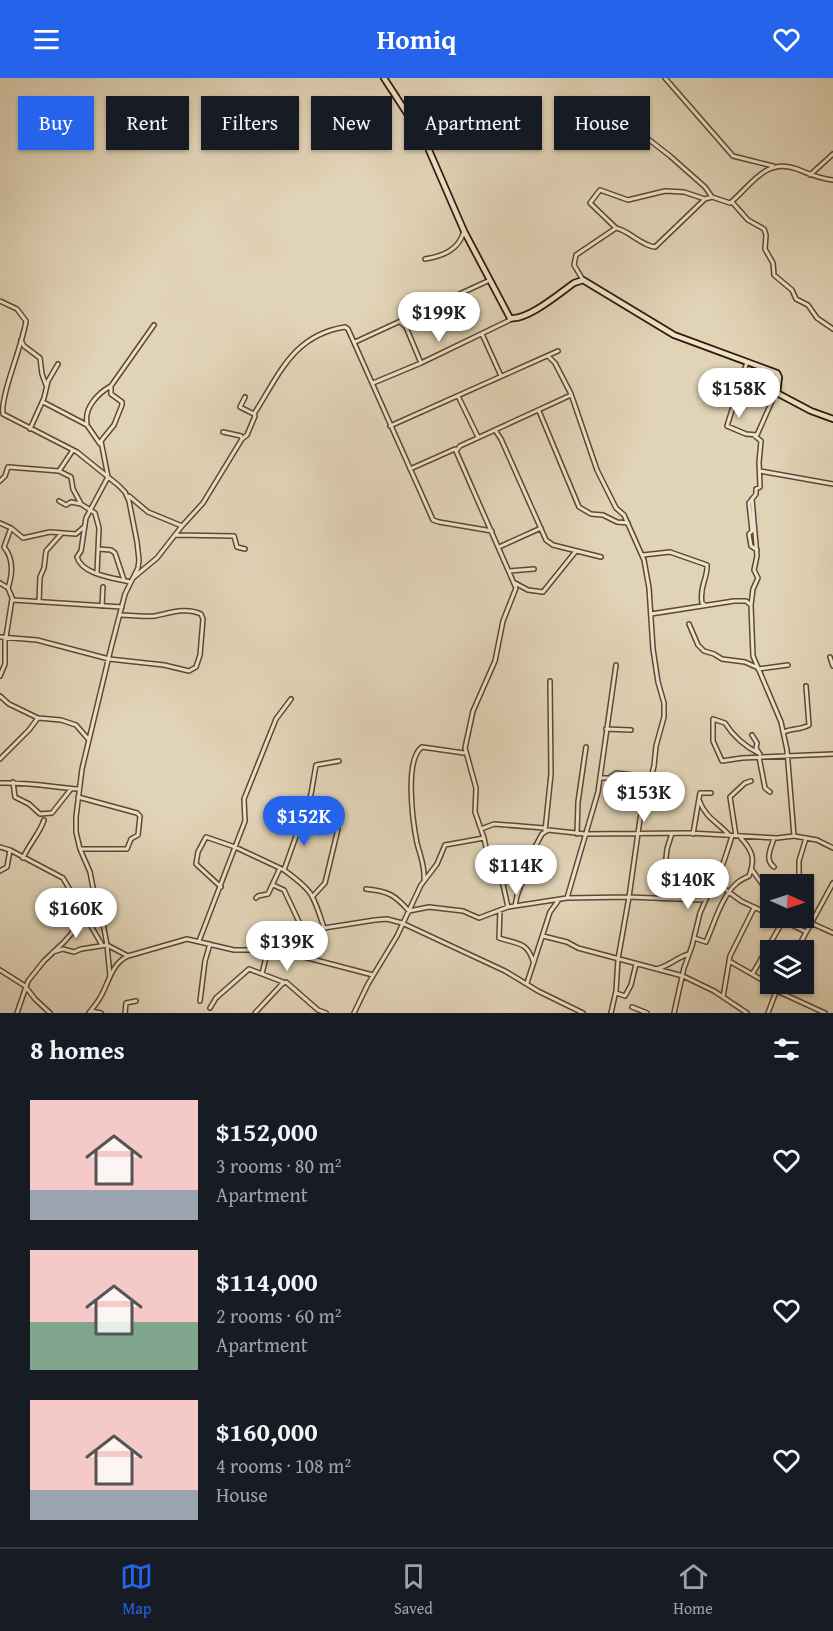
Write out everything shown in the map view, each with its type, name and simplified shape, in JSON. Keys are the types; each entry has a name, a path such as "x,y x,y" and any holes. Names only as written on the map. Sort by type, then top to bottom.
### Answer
{"street":[{"path":"384,78 425,141 464,231 512,319"},
{"path":"665,78 733,156 776,166 788,166 824,180 833,180"},
{"path":"650,140 703,185 712,197 724,202 732,202 755,178 776,166"},
{"path":"810,175 833,154"},
{"path":"705,199 684,192 665,191 628,200 600,190 590,202 616,228 655,247 705,199 712,197"},
{"path":"732,202 748,220 766,232 765,249 773,263 774,275 792,290 798,300 808,305 817,318 833,329"},
{"path":"616,228 576,255 575,269 583,280 674,335 777,373 779,377 776,392 758,434 755,436"},
{"path":"425,259 436,257 457,246 464,231"},
{"path":"355,343 490,280"},
{"path":"373,383 422,363 530,312 574,283 583,280"},
{"path":"0,301 17,309 25,318 26,324 1,400 2,411 8,417 73,450 148,512 182,526"},
{"path":"399,322 406,327 422,363"},
{"path":"101,446 87,425 88,409 100,393 111,386 154,325"},
{"path":"111,386 111,394 122,402 122,405 114,425 101,441 108,477 86,518 81,552 77,559 107,578 131,580 157,558 203,503 242,439 247,435 255,417 254,414 287,361 303,344 344,327 348,329 355,343 434,521 492,531"},
{"path":"482,334 501,376"},
{"path":"21,340 24,346 39,356 46,385"},
{"path":"390,426 558,351"},
{"path":"548,356 555,363 571,394 597,470 608,494 617,509 623,513 643,555 649,584 653,649 658,682 664,702 664,716 656,746 654,766 640,819 611,1013"},
{"path":"747,362 726,424 755,436 761,441 760,488 756,489 756,494 749,503 751,546 757,550"},
{"path":"30,429 43,402 46,385 58,364"},
{"path":"776,392 832,420"},
{"path":"410,469 571,394"},
{"path":"458,396 478,437"},
{"path":"244,397 240,407 254,414"},
{"path":"43,402 87,425"},
{"path":"538,411 579,507 591,514 603,515 627,524"},
{"path":"0,420 8,417"},
{"path":"495,430 549,543 602,557"},
{"path":"223,432 242,439"},
{"path":"456,448 457,457 499,547 514,582 515,590 503,621 495,662 473,711 466,736 465,753 476,788 474,808 490,862 502,880 508,907"},
{"path":"59,471 73,450"},
{"path":"0,481 5,476 8,466 59,471 71,477 72,488 80,503"},
{"path":"760,471 833,484"},
{"path":"110,976 92,879 80,849 76,826 79,789 109,659 122,607 131,580 138,568 139,552 126,494"},
{"path":"752,497 758,556 754,567 758,578 753,588 751,605 753,656 783,732 788,755 794,836"},
{"path":"60,501 66,504 80,503 95,513 99,528 97,573"},
{"path":"0,523 11,528 23,538 50,532 76,534 85,526"},
{"path":"0,676 5,664 4,637 12,599 9,588 11,556 4,546 11,528"},
{"path":"499,547 541,528"},
{"path":"39,602 40,577 44,568 46,551 62,533"},
{"path":"175,535 234,536 237,547 245,549"},
{"path":"98,549 111,550 115,553 124,580"},
{"path":"514,582 528,590 543,592 576,550"},
{"path":"643,555 670,552 706,564 708,570 702,584 701,595 702,603 705,605"},
{"path":"509,571 534,569"},
{"path":"0,583 9,588"},
{"path":"102,606 103,587"},
{"path":"12,599 122,607"},
{"path":"651,614 743,600 751,605"},
{"path":"4,637 37,640 109,659 164,665 190,671 196,667 203,619 200,613 179,611 151,616 120,615"},
{"path":"689,624 698,645 704,651 722,659 745,662 758,669 788,665"},
{"path":"830,657 833,666"},
{"path":"567,898 585,834 590,824 601,778 616,665"},
{"path":"515,906 535,847 545,830 551,774 550,681"},
{"path":"783,732 793,728 802,729 808,725 806,686"},
{"path":"0,696 9,704 38,718 75,724 90,741"},
{"path":"200,941 246,817 244,799 276,719 291,699"},
{"path":"0,759 38,718"},
{"path":"760,756 732,733 725,723 713,719 713,741 722,761 760,756 833,754"},
{"path":"606,729 631,730"},
{"path":"752,735 760,756 765,789 770,792"},
{"path":"354,1013 373,975 392,945 423,881 425,871 417,841 413,812 411,784 414,758 418,750 423,747 465,753"},
{"path":"577,834 578,802 586,747"},
{"path":"256,898 268,894 282,869 311,794 316,765 339,761"},
{"path":"601,778 609,778 616,773 650,777"},
{"path":"674,1013 700,914 734,836 730,797 745,783 751,781"},
{"path":"13,782 15,798 29,804 40,814 52,813 70,789"},
{"path":"0,783 34,783 79,789"},
{"path":"693,834 698,798 701,792 711,792"},
{"path":"78,797 140,816 138,835 131,839 127,849 80,849"},
{"path":"694,938 706,942 719,909 730,892 737,882 749,876 752,870 753,853 705,813 698,798"},
{"path":"23,858 44,820"},
{"path":"481,829 494,824 577,834 672,833 774,838 794,836 833,848"},
{"path":"313,896 325,883 338,829"},
{"path":"660,887 672,833"},
{"path":"221,887 196,864 198,852 206,837 235,847 282,869 302,882 313,896 324,928"},
{"path":"423,881 437,864 446,844 484,838"},
{"path":"774,838 768,861 774,867"},
{"path":"799,874 799,861 806,838"},
{"path":"0,848 10,850 63,878 105,945 128,956"},
{"path":"0,871 7,867 10,850"},
{"path":"752,870 760,881"},
{"path":"502,880 522,884"},
{"path":"715,882 741,901 760,910"},
{"path":"814,918 833,883"},
{"path":"273,885 283,890 301,926 309,934"},
{"path":"366,889 387,892 399,898 409,911"},
{"path":"409,911 429,907 463,911 481,918 508,907 567,898 629,897 693,900 707,897"},
{"path":"527,984 550,911 560,899"},
{"path":"723,997 729,961 754,908"},
{"path":"500,909 499,938 528,948 533,963"},
{"path":"17,1013 25,986 51,953 86,917"},
{"path":"101,1013 90,1012 120,961 128,956 189,939 234,950 259,950 324,928 387,920 402,923 505,971 584,1013"},
{"path":"814,924 833,933"},
{"path":"753,973 779,928"},
{"path":"798,928 806,932"},
{"path":"802,940 808,928"},
{"path":"543,936 572,944 578,948 683,976 723,997 747,1013"},
{"path":"200,1001 205,962 210,944"},
{"path":"51,953 63,949 74,952 105,945"},
{"path":"259,950 266,957 262,974"},
{"path":"654,969 664,967 689,954"},
{"path":"304,957 373,975"},
{"path":"729,961 760,977"},
{"path":"615,993 625,996 631,985 636,964"},
{"path":"210,1008 216,998 249,969 289,983 318,1010 326,1013"},
{"path":"0,970 25,986 50,1013"},
{"path":"255,1013 283,982"},
{"path":"768,1013 776,994"},
{"path":"784,994 825,1013"},
{"path":"125,1013 126,1003 136,1001"},
{"path":"632,1007 647,1013"}]}
